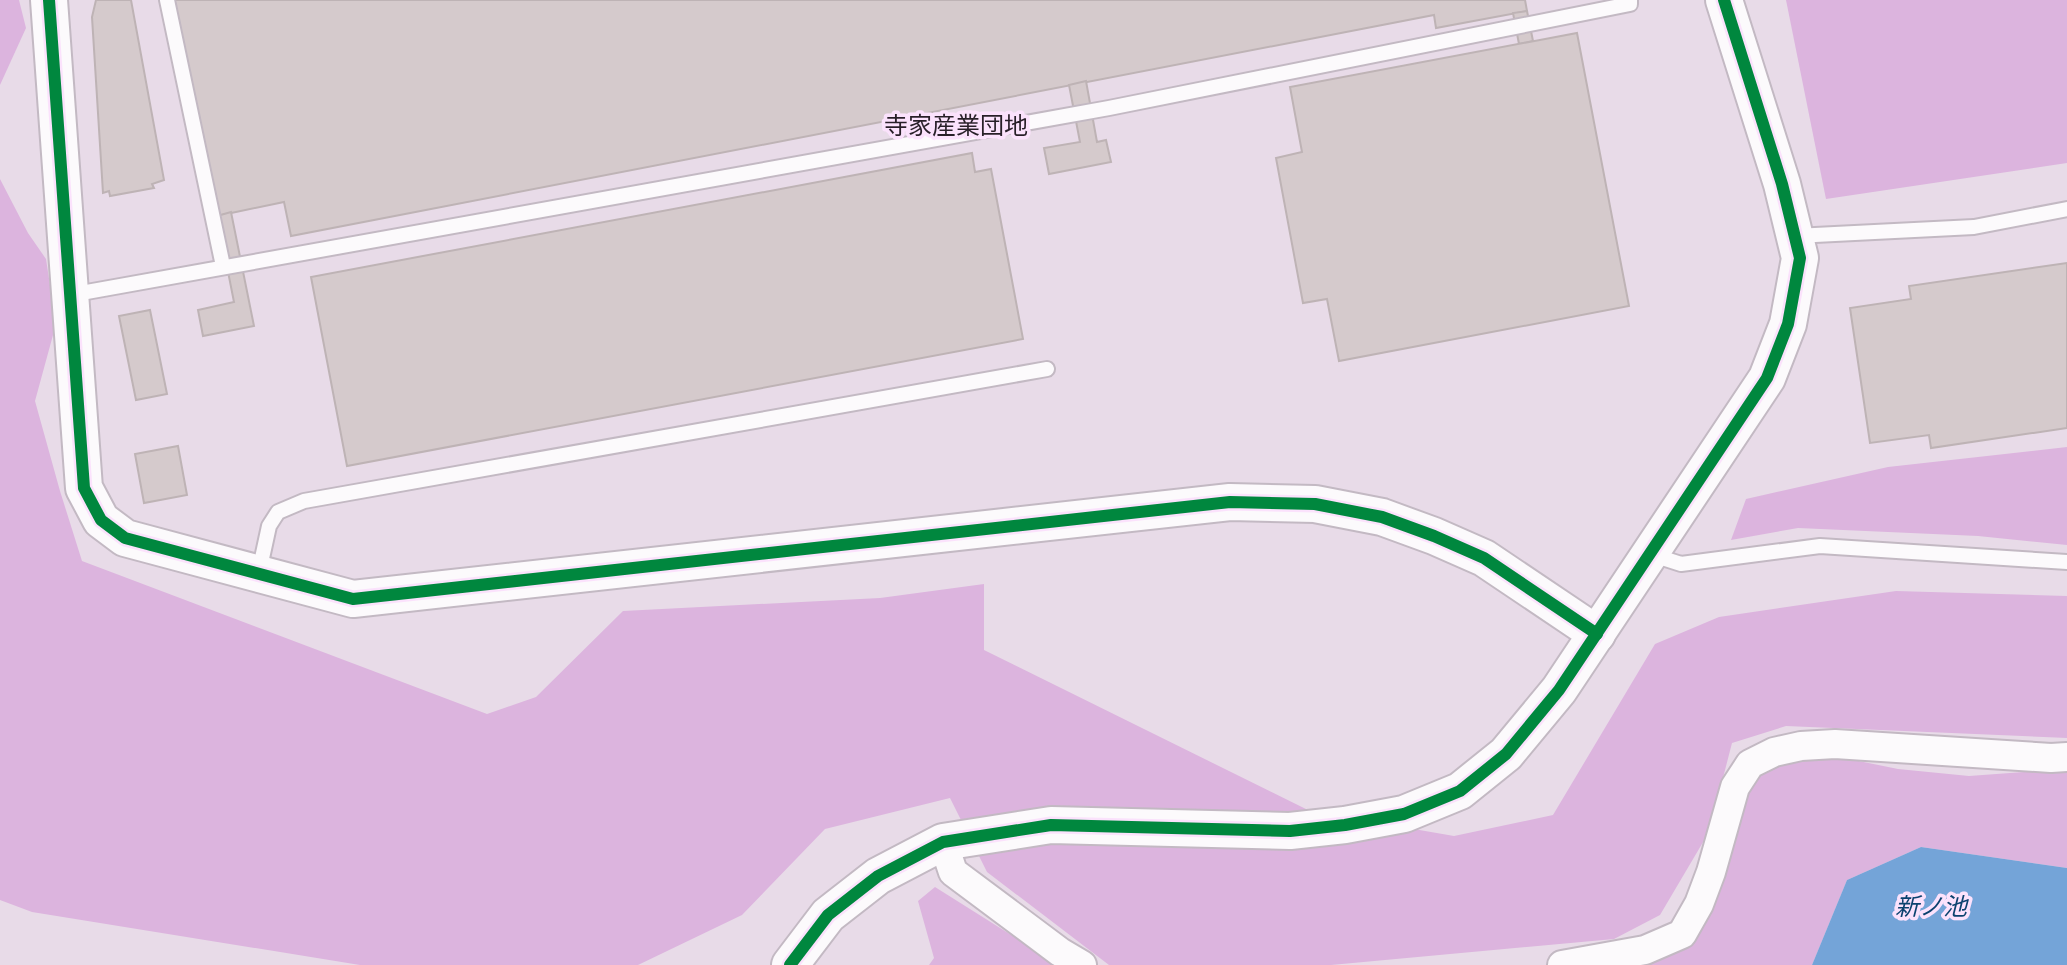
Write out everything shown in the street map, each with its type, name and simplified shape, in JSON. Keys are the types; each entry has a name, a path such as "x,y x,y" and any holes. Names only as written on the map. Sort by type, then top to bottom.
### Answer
{"street":[{"path":"49,0 84,488 101,520 125,538 353,599 1230,502 1315,504 1382,517 1484,558 1597,634"},
{"path":"790,965 828,915 878,876 943,842 1051,825 1290,831 1345,825 1404,814 1460,791 1506,754 1559,690 1767,378 1788,324 1800,258 1782,184 1724,0"},
{"path":"1562,965 1645,950 1682,934 1707,883 1735,787 1750,764 1774,752 1801,746 1835,744 2067,757"},
{"path":"943,842 953,872 1082,965"}],"lane":[{"path":"167,0 223,266"},
{"path":"70,295 1109,108 1615,8 1630,4 1630,0"},
{"path":"1794,236 1974,227 2067,209"},
{"path":"259,573 269,526 278,512 304,501 1047,369"},
{"path":"1650,554 1681,564 1820,546 2067,562"}],"shaded area":[{"path":"0,0 19,0 26,28 0,85"},
{"path":"1786,0 2067,0 2067,163 1826,199"},
{"path":"0,179 28,233 46,259 56,324 35,401 82,561 487,714 536,697 623,611 880,598 984,584 984,650 1310,811 1454,836 1553,815 1655,644 1719,617 1896,591 2067,596 2067,738 1786,726 1732,743 1709,832 1660,915 1614,939 1331,965 1109,965 987,872 950,798 825,829 742,915 638,965 360,965 32,912 0,900"},
{"path":"2067,447 2067,545 1978,536 1798,528 1731,540 1746,499 1888,467"},
{"path":"1834,756 1898,769 1969,776 2067,769 2067,868 1921,847 1847,880 1812,965 1629,965 1691,943 1745,792 1758,773 1778,763"},
{"path":"935,887 1059,965 929,965 934,958 918,901"}],"water":[{"name":"新ノ池","path":"1921,847 2067,868 2067,965 1812,965 1847,880"}],"building":[{"path":"96,0 131,0 164,180 152,184 154,188 110,196 109,191 103,193 92,17"},
{"path":"174,0 1525,0 1527,11 1436,28 1434,15 291,236 284,202 217,216"},
{"path":"1527,11 1533,41 1519,44 1513,13"},
{"path":"1577,33 1629,306 1339,361 1327,299 1303,303 1276,158 1302,152 1290,87"},
{"path":"1086,81 1097,142 1106,140 1111,162 1049,174 1044,148 1080,142 1069,85"},
{"path":"972,153 975,172 991,169 1023,339 347,466 311,277"},
{"path":"231,212 254,326 203,336 198,310 234,302 217,216"},
{"path":"2067,263 2067,428 1931,448 1929,435 1870,443 1850,308 1911,299 1909,286"},
{"path":"150,310 167,394 136,400 119,316"},
{"path":"178,446 187,495 144,503 135,454"}],"cycle path":[{"path":"49,0 84,488 101,520 125,538 353,599 1230,502 1315,504 1382,517 1484,558 1597,634"},
{"path":"790,965 828,915 878,876 943,842 1051,825 1290,831 1345,825 1404,814 1460,791 1506,754 1559,690 1767,378 1788,324 1800,258 1782,184 1724,0"}],"district":[{"name":"寺家産業団地","path":"956,126"}]}
